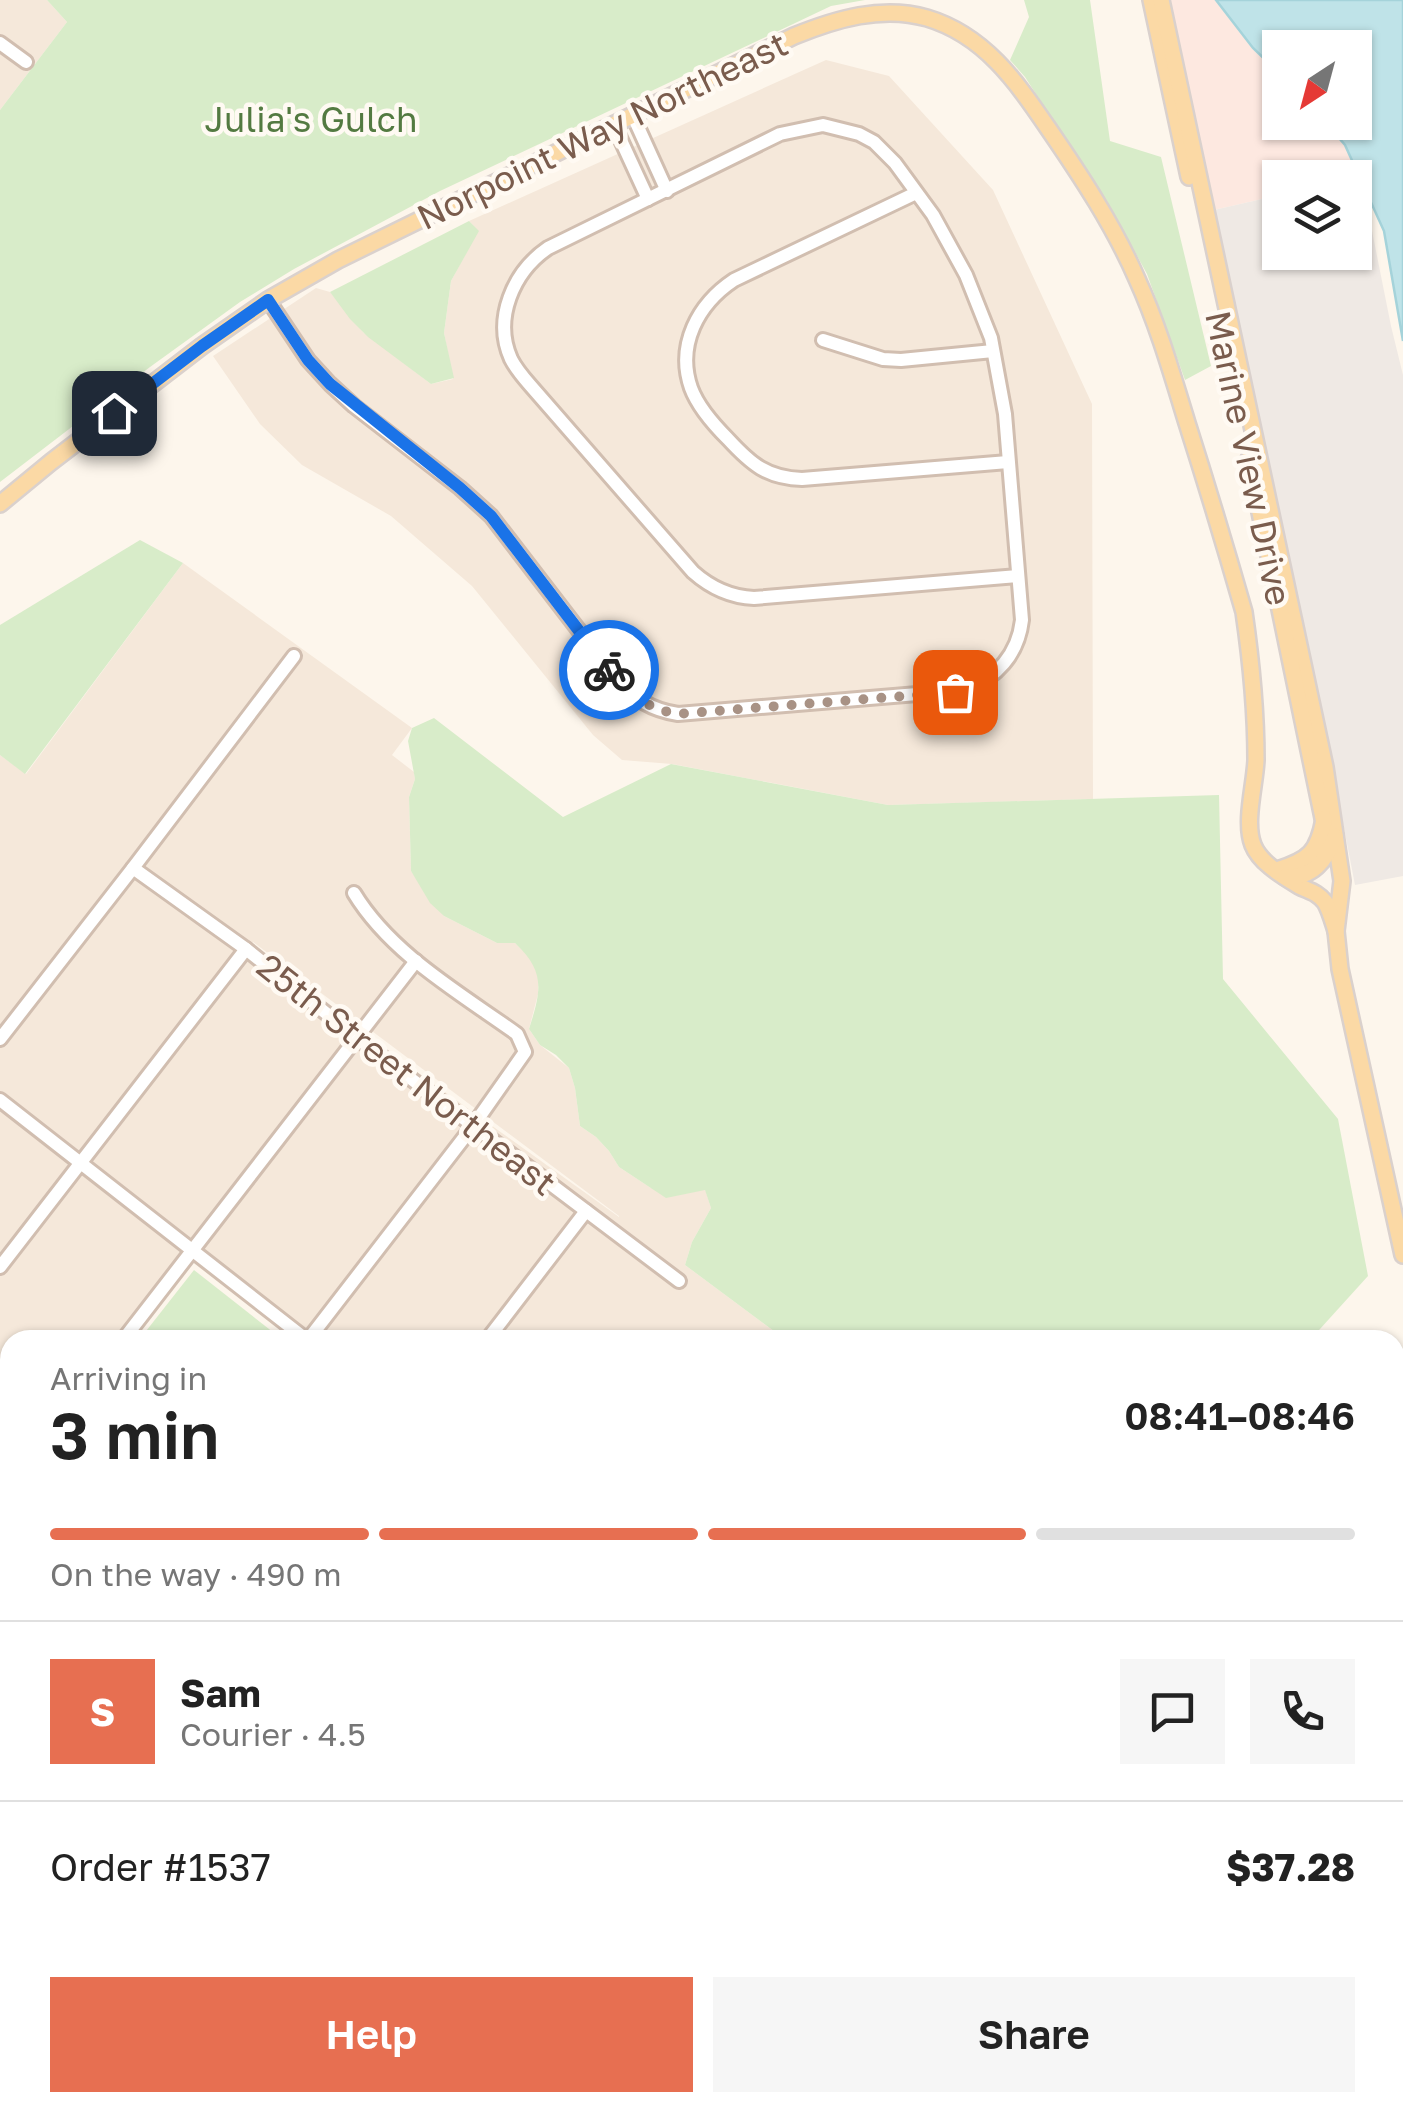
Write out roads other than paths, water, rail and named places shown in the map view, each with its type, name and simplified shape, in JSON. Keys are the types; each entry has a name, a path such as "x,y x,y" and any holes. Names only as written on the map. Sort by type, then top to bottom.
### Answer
{"main road":[{"name":"Marine View Drive","path":"1151,0 1324,819 1340,969 1403,1255"},
{"name":"Marine View Drive","path":"1162,0 1325,768 1342,881 1338,924"},
{"name":"Norpoint Way Northeast","path":"0,504 190,355 268,300 338,260 794,36 830,22 866,15 897,13 927,18 969,38 1003,67 1056,140 1110,226 1137,278 1157,329 1244,612 1256,760 1251,836 1259,856 1284,871"},
{"path":"1284,871 1317,847 1324,819"},
{"path":"1312,872 1326,858 1336,834"},
{"path":"1284,871 1312,872 1331,885"},
{"path":"1284,871 1304,889 1314,891 1338,924"}],"street":[{"path":"0,42 26,62"},
{"path":"633,116 666,191"},
{"path":"614,125 648,199"},
{"path":"268,300 308,360 330,384 491,516 616,680 642,703 666,712 688,714 955,692 976,686 997,672 1011,655 1022,620 1005,414 991,338 966,276 933,215 895,162 874,142 850,130 824,125 780,134 548,248 532,261 511,292 505,317 512,362 693,572 719,590 754,598 1018,576"},
{"path":"916,192 718,290 700,312 690,333 686,358 690,387 718,429 742,454 770,474 802,479 1008,462"},
{"path":"823,340 883,359 993,351"},
{"path":"0,1038 294,656"},
{"name":"25th Street Northeast","path":"133,868 680,1282"},
{"path":"315,1330 525,1052 517,1034 416,961 366,912 354,893"},
{"path":"0,1268 246,950"},
{"path":"132,1330 416,961"},
{"path":"0,1100 294,1330"},
{"path":"496,1330 586,1211"}],"water":[{"path":"1216,0 1403,0 1403,341 1384,231 1372,205 1372,160 1352,160 1341,140 1372,140 1372,30 1262,30 1262,57"}],"park label":[{"name":"Julia's Gulch","path":"311,119"}]}
